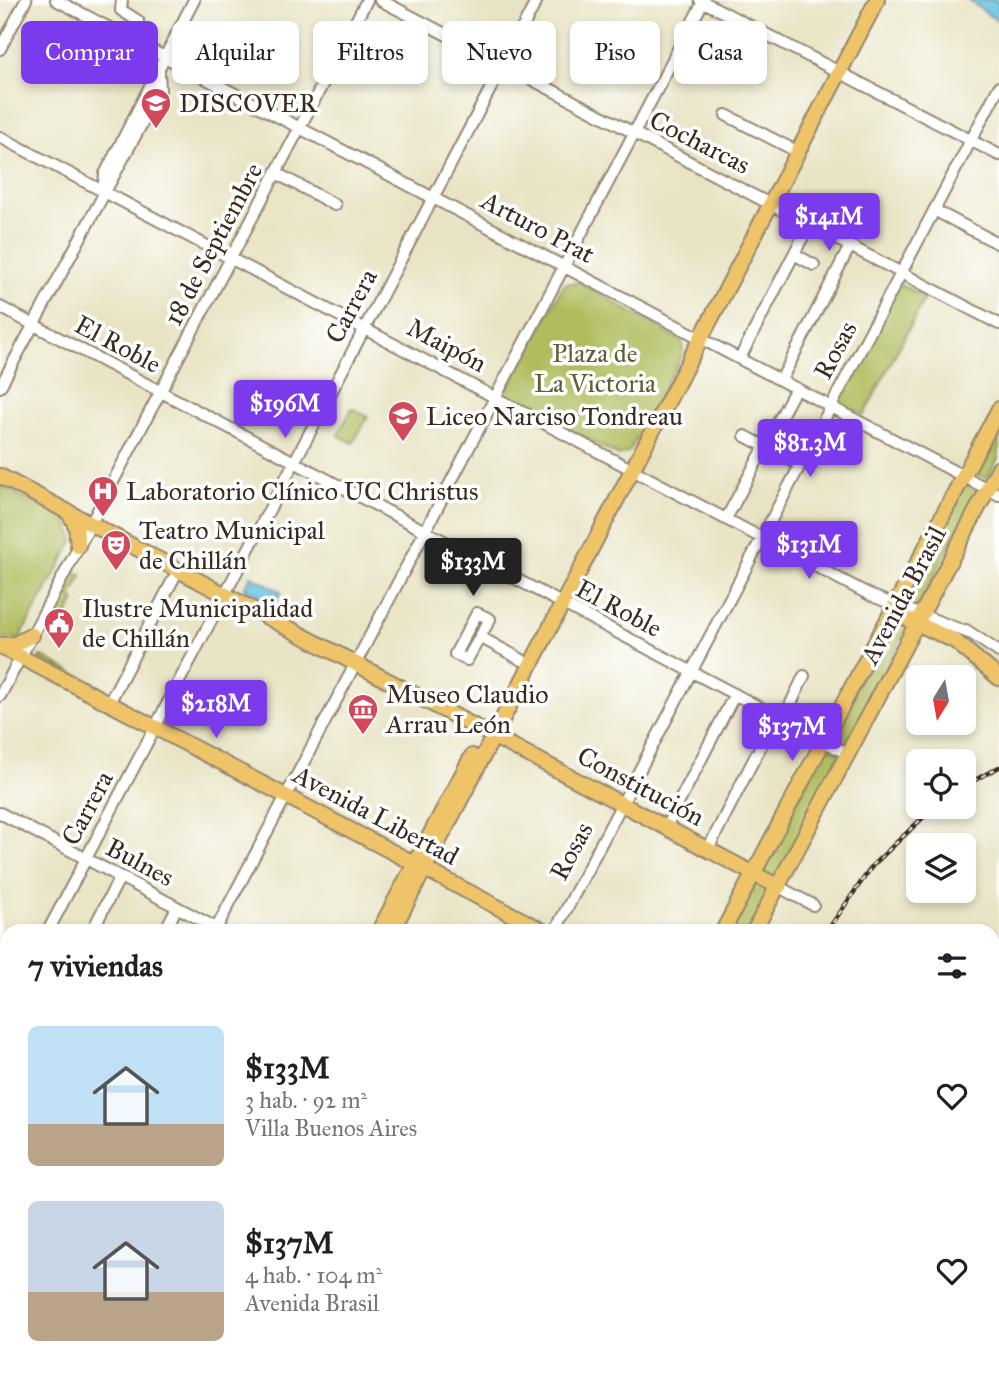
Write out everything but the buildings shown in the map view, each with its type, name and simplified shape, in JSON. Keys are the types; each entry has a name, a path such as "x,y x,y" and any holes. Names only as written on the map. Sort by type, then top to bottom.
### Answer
{"main road":[{"path":"383,924 419,866 691,345 700,337 877,0"},
{"name":"Avenida Brasil","path":"727,924 999,409"},
{"name":"Avenida Brasil","path":"758,924 866,714 942,576 993,492 999,468"},
{"name":"Constitución","path":"0,476 779,887"},
{"path":"69,513 76,526 78,546"},
{"path":"920,556 937,559 942,576"},
{"path":"489,734 522,660 558,602"},
{"name":"Maipón","path":"893,607 922,612 999,678"},
{"path":"0,645 15,644 32,635"},
{"name":"Avenida Libertad","path":"0,645 530,924"},
{"path":"845,700 855,712 866,714"},
{"path":"394,924 419,866"}],"street":[{"path":"0,49 26,0"},
{"name":"Arturo Prat","path":"56,0 96,21"},
{"path":"122,0 121,10 138,21"},
{"path":"0,387 103,191 121,167 160,90 159,71 194,0"},
{"name":"18 de Septiembre","path":"0,696 367,0"},
{"name":"Cocharcas","path":"380,0 442,33"},
{"name":"Carrera","path":"526,21 537,0"},
{"path":"692,21 703,0 999,155"},
{"name":"Arturo Prat","path":"158,53 993,492"},
{"path":"221,924 355,663 674,58"},
{"name":"Carrera","path":"52,924 493,84"},
{"name":"Cocharcas","path":"539,84 999,324"},
{"name":"Rosas","path":"559,924 999,87"},
{"path":"726,115 798,152"},
{"name":"Maipón","path":"0,137 893,607"},
{"path":"276,173 335,205"},
{"path":"934,210 999,244"},
{"path":"740,358 809,225"},
{"path":"781,380 850,246"},
{"path":"794,254 835,276"},
{"name":"El Roble","path":"0,307 846,753"},
{"path":"726,519 796,388"},
{"path":"744,436 800,465"},
{"path":"109,703 178,570"},
{"path":"922,612 969,633 999,652"},
{"path":"480,637 522,660"},
{"path":"708,849 804,676"},
{"path":"666,827 735,695"},
{"name":"Bulnes","path":"0,813 207,924"},
{"path":"96,924 120,877"},
{"name":"Constitución","path":"779,887 813,905"},
{"path":"168,924 177,907"}],"green space":[{"name":"Plaza de La Victoria","path":"579,282 682,341 683,354 629,452 619,456 510,399 508,388 564,284"},
{"path":"898,286 925,297 864,415 840,404 838,399"},
{"path":"352,408 368,417 353,443 338,435"},
{"path":"999,421 999,457 987,479 972,472"},
{"path":"962,481 979,490 917,609 900,600"},
{"path":"0,485 67,519 74,540 19,639 0,639"},
{"path":"73,570 82,575 71,597 75,600 57,635 44,629"},
{"path":"892,617 909,625 845,746 828,737"},
{"path":"40,656 105,690 103,694 38,660"},
{"path":"825,745 841,753 777,880 759,870"},
{"path":"756,882 772,890 755,924 733,924"}],"water":[{"path":"968,0 995,0 999,3 999,22"},
{"path":"251,576 281,592 274,605 244,589"}],"railway":[{"path":"976,779 999,767"},
{"path":"832,924 873,865 921,819"}],"place":[{"name":"DISCOVER","path":"156,130"},
{"name":"Liceo Narciso Tondreau","path":"403,443"},
{"name":"Laboratorio Clínico UC Christus","path":"103,518"},
{"name":"Teatro Municipal de Chillán","path":"116,572"},
{"name":"Ilustre Municipalidad de Chillán","path":"59,650"},
{"name":"Museo Claudio Arrau León","path":"363,736"}]}
